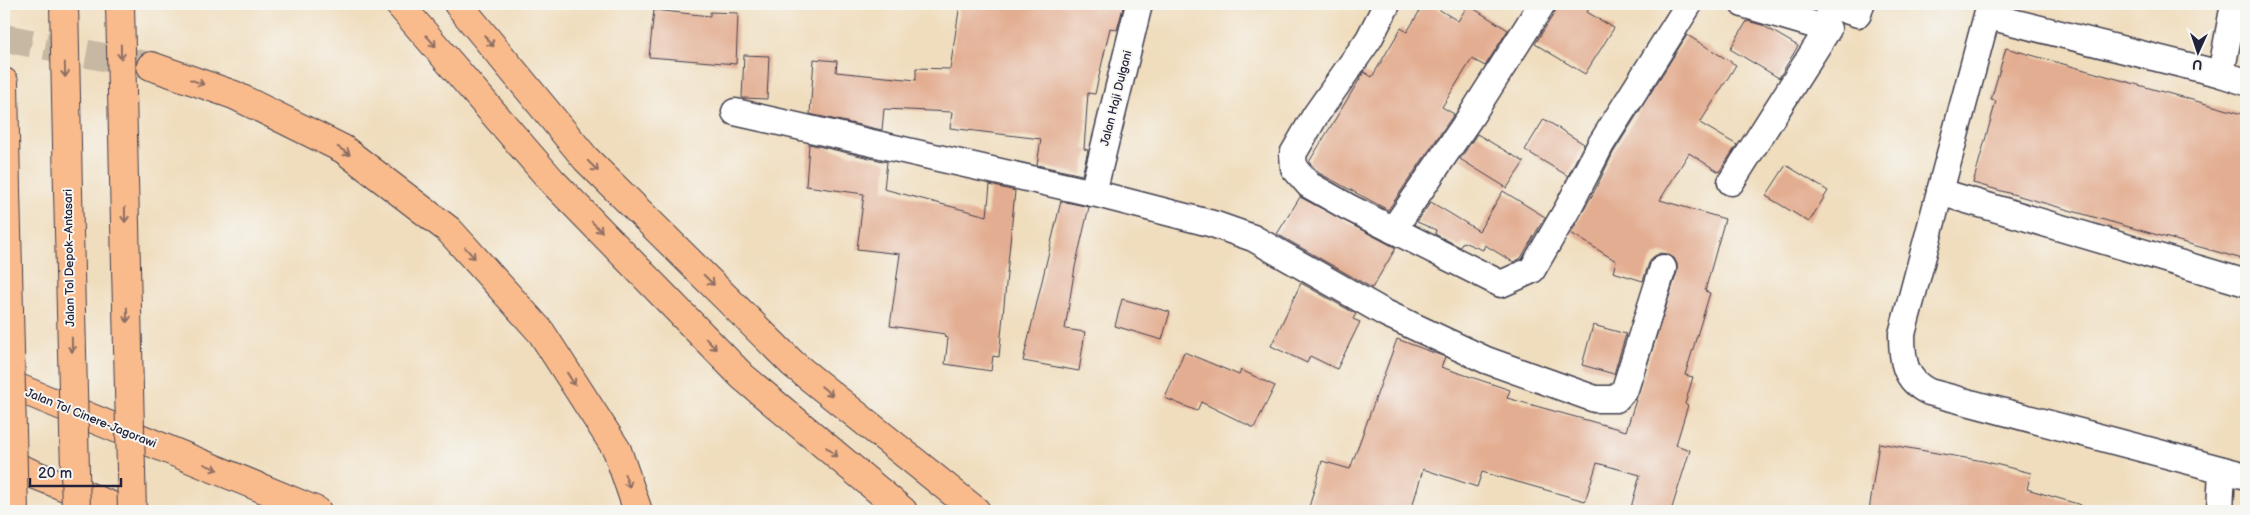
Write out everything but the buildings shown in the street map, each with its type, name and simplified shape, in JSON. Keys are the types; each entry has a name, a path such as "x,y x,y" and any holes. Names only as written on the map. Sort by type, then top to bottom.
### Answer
{"highway":[{"name":"Jalan Tol Depok–Antasari","path":"64,4 76,511"},
{"path":"120,4 132,511"},
{"path":"399,4 552,181 743,377 903,511"},
{"path":"458,4 586,159 793,364 976,511"},
{"path":"151,66 234,95 343,149 449,230 541,332 616,450 638,511"},
{"path":"4,82 14,511"},
{"name":"Jalan Tol Cinere-Jagorawi","path":"4,382 317,511"},
{"path":"4,462 124,511"}],"street":[{"name":"Jalan Haji Dulgani","path":"1093,192 1139,4"},
{"path":"1387,4 1368,39 1315,116 1293,154 1294,168 1309,185 1501,284 1532,270 1568,208 1600,144 1689,4"},
{"path":"1393,230 1471,116 1542,4"},
{"path":"1730,182 1828,29 1743,4"},
{"path":"1827,4 1858,14 1860,4"},
{"path":"2221,74 2234,4"},
{"path":"2220,511 2234,473 1929,392 1918,386 1907,372 1902,353 1902,334 1989,10 2246,82"},
{"path":"735,112 1093,192 1213,224 1253,238 1385,313 1432,336 1486,360 1595,400 1616,399 1625,390 1663,268"},
{"path":"1940,192 2246,283"}],"tunnel":[{"path":"4,38 151,66"}]}
